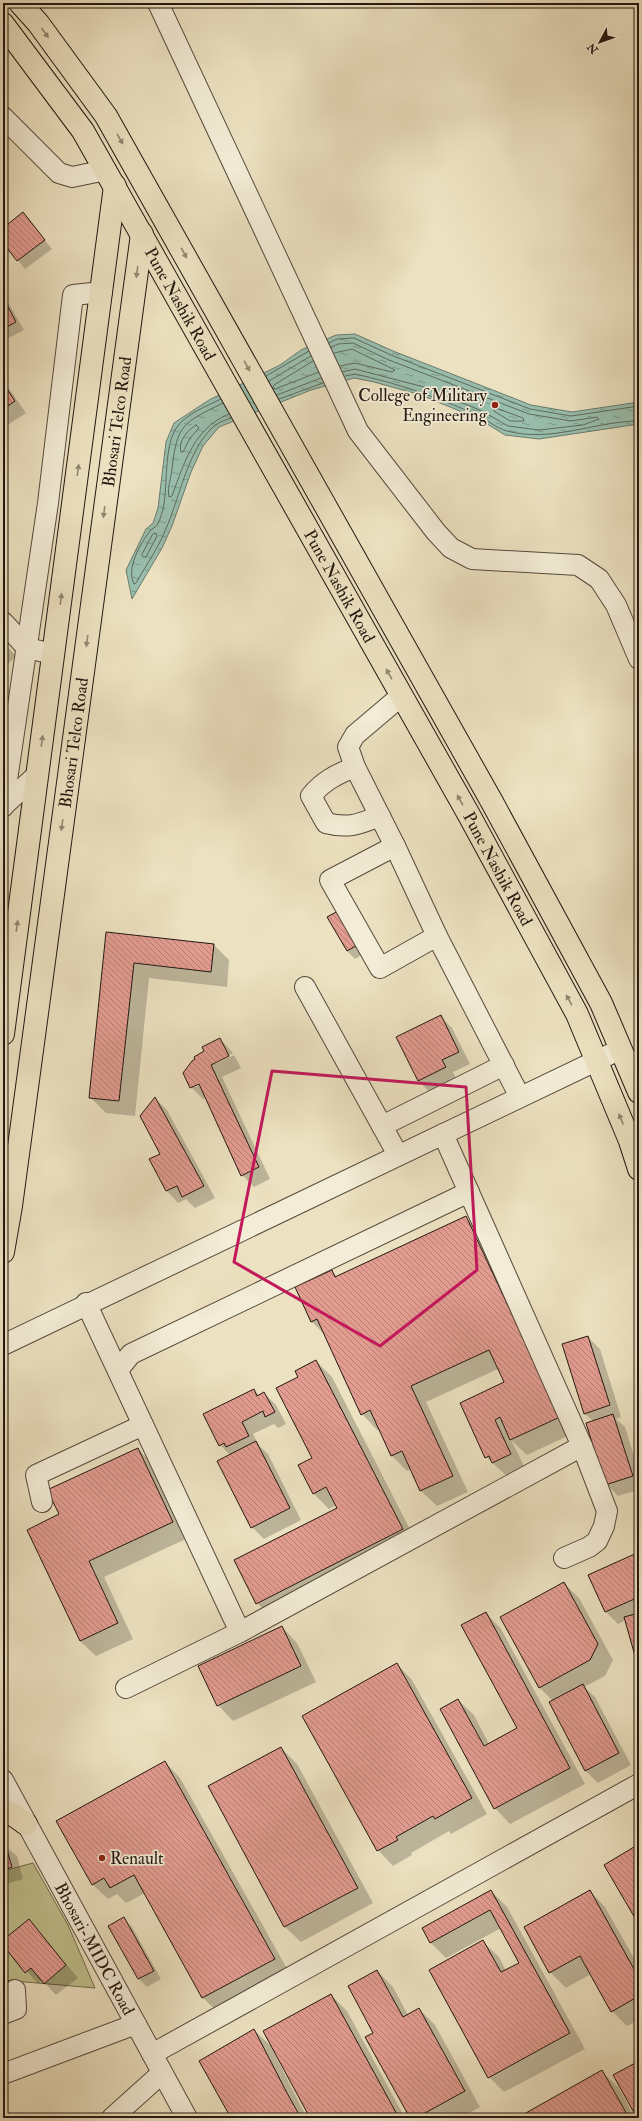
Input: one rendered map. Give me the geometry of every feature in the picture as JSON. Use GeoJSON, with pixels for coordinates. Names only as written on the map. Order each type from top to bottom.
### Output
{"type":"FeatureCollection","features":[{"type":"Feature","properties":{"kind":"main road","name":"Pune Nashik Road"},"geometry":{"type":"LineString","coordinates":[[20,3],[38,23],[106,116],[492,802],[601,1003],[639,1092]]}},
{"type":"Feature","properties":{"kind":"main road","name":"Pune Nashik Road"},"geometry":{"type":"LineString","coordinates":[[3,24],[84,131],[401,696],[577,1014],[630,1141],[639,1169]]}},
{"type":"Feature","properties":{"kind":"main road","name":"Bhosari Telco Road"},"geometry":{"type":"LineString","coordinates":[[3,1034],[102,292],[111,178]]}},
{"type":"Feature","properties":{"kind":"main road","name":"Bhosari Telco Road"},"geometry":{"type":"LineString","coordinates":[[3,1252],[11,1206],[142,234]]}},
{"type":"Feature","properties":{"kind":"main road"},"geometry":{"type":"LineString","coordinates":[[3,1810],[12,1814],[26,1824]]}},
{"type":"Feature","properties":{"kind":"street"},"geometry":{"type":"LineString","coordinates":[[158,3],[358,431],[436,532],[451,548],[472,559],[578,565],[599,579],[616,605],[639,659]]}},
{"type":"Feature","properties":{"kind":"street"},"geometry":{"type":"LineString","coordinates":[[3,117],[59,173],[72,177],[111,178]]}},
{"type":"Feature","properties":{"kind":"street"},"geometry":{"type":"LineString","coordinates":[[3,806],[48,503],[73,295],[102,292]]}},
{"type":"Feature","properties":{"kind":"street"},"geometry":{"type":"LineString","coordinates":[[3,622],[27,648],[54,654]]}},
{"type":"Feature","properties":{"kind":"street"},"geometry":{"type":"LineString","coordinates":[[401,696],[355,735],[348,747],[354,767],[396,846],[438,936],[520,1097]]}},
{"type":"Feature","properties":{"kind":"street"},"geometry":{"type":"LineString","coordinates":[[354,767],[333,776],[320,786],[311,796],[326,823],[341,827],[353,826],[380,816]]}},
{"type":"Feature","properties":{"kind":"street"},"geometry":{"type":"LineString","coordinates":[[3,806],[37,775]]}},
{"type":"Feature","properties":{"kind":"street"},"geometry":{"type":"LineString","coordinates":[[396,846],[330,880],[380,968],[438,936]]}},
{"type":"Feature","properties":{"kind":"street"},"geometry":{"type":"LineString","coordinates":[[305,987],[398,1155]]}},
{"type":"Feature","properties":{"kind":"street"},"geometry":{"type":"LineString","coordinates":[[3,1345],[621,1049]]}},
{"type":"Feature","properties":{"kind":"street"},"geometry":{"type":"LineString","coordinates":[[382,1126],[504,1065]]}},
{"type":"Feature","properties":{"kind":"street"},"geometry":{"type":"LineString","coordinates":[[443,1134],[582,1446],[606,1511],[604,1526],[597,1541],[589,1547],[564,1558]]}},
{"type":"Feature","properties":{"kind":"street"},"geometry":{"type":"LineString","coordinates":[[118,1370],[131,1354],[469,1192]]}},
{"type":"Feature","properties":{"kind":"street"},"geometry":{"type":"LineString","coordinates":[[86,1304],[240,1632]]}},
{"type":"Feature","properties":{"kind":"street"},"geometry":{"type":"LineString","coordinates":[[42,1502],[36,1475],[143,1425]]}},
{"type":"Feature","properties":{"kind":"street"},"geometry":{"type":"LineString","coordinates":[[126,1688],[240,1632],[582,1446]]}},
{"type":"Feature","properties":{"kind":"street","name":"Bhosari-MIDC Road"},"geometry":{"type":"LineString","coordinates":[[3,1780],[187,2118]]}},
{"type":"Feature","properties":{"kind":"street"},"geometry":{"type":"LineString","coordinates":[[152,2054],[639,1784]]}},
{"type":"Feature","properties":{"kind":"street"},"geometry":{"type":"LineString","coordinates":[[3,2014],[16,2009],[15,1990]]}},
{"type":"Feature","properties":{"kind":"street"},"geometry":{"type":"LineString","coordinates":[[3,2074],[136,2024]]}},
{"type":"Feature","properties":{"kind":"street"},"geometry":{"type":"LineString","coordinates":[[112,2118],[162,2073]]}},
{"type":"Feature","properties":{"kind":"highlighted area"},"geometry":{"type":"Polygon","coordinates":[[[272,1071],[466,1087],[477,1270],[380,1346],[234,1262],[272,1071]]]}},
{"type":"Feature","properties":{"kind":"shaded area"},"geometry":{"type":"Polygon","coordinates":[[[33,1863],[68,1925],[95,1988],[3,1980],[3,1871],[33,1863]]]}},
{"type":"Feature","properties":{"kind":"water"},"geometry":{"type":"Polygon","coordinates":[[[355,334],[393,351],[531,405],[572,412],[639,402],[639,424],[539,439],[505,435],[479,419],[421,395],[374,382],[354,378],[311,390],[219,427],[203,446],[191,472],[172,526],[162,548],[132,599],[126,570],[146,529],[153,523],[158,508],[166,442],[174,423],[209,400],[280,365],[301,350],[336,335],[355,334]]]}},
{"type":"Feature","properties":{"kind":"building"},"geometry":{"type":"Polygon","coordinates":[[[23,212],[45,240],[17,261],[3,243],[3,228],[23,212]]]}},
{"type":"Feature","properties":{"kind":"building"},"geometry":{"type":"Polygon","coordinates":[[[3,297],[16,322],[3,329],[3,297]]]}},
{"type":"Feature","properties":{"kind":"building"},"geometry":{"type":"Polygon","coordinates":[[[3,383],[15,401],[3,409],[3,383]]]}},
{"type":"Feature","properties":{"kind":"building"},"geometry":{"type":"Polygon","coordinates":[[[340,910],[359,944],[347,951],[327,917],[340,910]]]}},
{"type":"Feature","properties":{"kind":"building"},"geometry":{"type":"Polygon","coordinates":[[[106,932],[214,944],[211,972],[134,963],[119,1101],[89,1098],[106,932]]]}},
{"type":"Feature","properties":{"kind":"building"},"geometry":{"type":"Polygon","coordinates":[[[441,1015],[459,1052],[442,1060],[446,1067],[418,1081],[396,1037],[441,1015]]]}},
{"type":"Feature","properties":{"kind":"building"},"geometry":{"type":"Polygon","coordinates":[[[220,1038],[229,1056],[211,1065],[259,1167],[241,1176],[199,1084],[190,1088],[183,1073],[195,1059],[194,1057],[204,1051],[202,1047],[220,1038]]]}},
{"type":"Feature","properties":{"kind":"building"},"geometry":{"type":"Polygon","coordinates":[[[155,1097],[204,1186],[182,1197],[177,1186],[166,1191],[149,1159],[160,1154],[140,1116],[155,1097]]]}},
{"type":"Feature","properties":{"kind":"building"},"geometry":{"type":"Polygon","coordinates":[[[466,1216],[560,1417],[510,1440],[500,1417],[495,1420],[511,1454],[492,1463],[489,1456],[485,1458],[460,1403],[504,1382],[489,1350],[411,1386],[453,1476],[420,1491],[402,1451],[391,1456],[370,1410],[361,1415],[317,1319],[311,1322],[295,1287],[332,1270],[335,1277],[466,1216]]]}},
{"type":"Feature","properties":{"kind":"building"},"geometry":{"type":"Polygon","coordinates":[[[588,1336],[610,1405],[584,1414],[562,1344],[588,1336]]]}},
{"type":"Feature","properties":{"kind":"building"},"geometry":{"type":"Polygon","coordinates":[[[316,1360],[403,1529],[256,1604],[234,1560],[337,1508],[326,1487],[313,1494],[298,1465],[312,1458],[276,1388],[298,1377],[295,1371],[316,1360]]]}},
{"type":"Feature","properties":{"kind":"building"},"geometry":{"type":"Polygon","coordinates":[[[254,1389],[257,1396],[264,1392],[275,1412],[265,1417],[263,1411],[242,1422],[249,1436],[226,1447],[224,1443],[219,1446],[203,1414],[254,1389]]]}},
{"type":"Feature","properties":{"kind":"building"},"geometry":{"type":"Polygon","coordinates":[[[613,1414],[633,1476],[605,1485],[586,1423],[613,1414]]]}},
{"type":"Feature","properties":{"kind":"building"},"geometry":{"type":"Polygon","coordinates":[[[256,1441],[290,1508],[251,1528],[217,1461],[256,1441]]]}},
{"type":"Feature","properties":{"kind":"building"},"geometry":{"type":"Polygon","coordinates":[[[138,1448],[173,1522],[89,1561],[118,1623],[80,1641],[27,1530],[59,1514],[47,1490],[138,1448]]]}},
{"type":"Feature","properties":{"kind":"building"},"geometry":{"type":"Polygon","coordinates":[[[639,1552],[639,1597],[605,1612],[588,1575],[639,1552]]]}},
{"type":"Feature","properties":{"kind":"building"},"geometry":{"type":"Polygon","coordinates":[[[564,1582],[598,1644],[590,1660],[539,1688],[500,1617],[564,1582]]]}},
{"type":"Feature","properties":{"kind":"building"},"geometry":{"type":"Polygon","coordinates":[[[486,1612],[570,1768],[494,1809],[440,1709],[458,1699],[484,1746],[517,1728],[461,1625],[486,1612]]]}},
{"type":"Feature","properties":{"kind":"building"},"geometry":{"type":"Polygon","coordinates":[[[639,1613],[639,1670],[624,1617],[639,1613]]]}},
{"type":"Feature","properties":{"kind":"building"},"geometry":{"type":"Polygon","coordinates":[[[282,1626],[301,1666],[217,1706],[198,1666],[282,1626]]]}},
{"type":"Feature","properties":{"kind":"building"},"geometry":{"type":"Polygon","coordinates":[[[397,1663],[472,1798],[435,1819],[433,1816],[396,1837],[398,1840],[377,1851],[302,1716],[397,1663]]]}},
{"type":"Feature","properties":{"kind":"building"},"geometry":{"type":"Polygon","coordinates":[[[583,1684],[619,1753],[585,1771],[549,1702],[583,1684]]]}},
{"type":"Feature","properties":{"kind":"building"},"geometry":{"type":"Polygon","coordinates":[[[281,1747],[358,1888],[284,1927],[208,1786],[281,1747]]]}},
{"type":"Feature","properties":{"kind":"building"},"geometry":{"type":"Polygon","coordinates":[[[165,1761],[275,1959],[202,1998],[134,1875],[110,1888],[104,1878],[92,1885],[56,1821],[165,1761]]]}},
{"type":"Feature","properties":{"kind":"building"},"geometry":{"type":"Polygon","coordinates":[[[3,1843],[5,1843],[12,1867],[3,1870],[3,1843]]]}},
{"type":"Feature","properties":{"kind":"building"},"geometry":{"type":"Polygon","coordinates":[[[639,1844],[639,1925],[604,1865],[639,1844]]]}},
{"type":"Feature","properties":{"kind":"building"},"geometry":{"type":"Polygon","coordinates":[[[491,1890],[570,2033],[488,2078],[429,1970],[483,1940],[501,1972],[519,1963],[490,1910],[430,1943],[422,1928],[491,1890]]]}},
{"type":"Feature","properties":{"kind":"building"},"geometry":{"type":"Polygon","coordinates":[[[590,1890],[639,1978],[639,1996],[611,2012],[580,1956],[549,1973],[524,1927],[590,1890]]]}},
{"type":"Feature","properties":{"kind":"building"},"geometry":{"type":"Polygon","coordinates":[[[124,1917],[154,1971],[138,1979],[108,1926],[124,1917]]]}},
{"type":"Feature","properties":{"kind":"building"},"geometry":{"type":"Polygon","coordinates":[[[29,1919],[66,1965],[44,1984],[31,1968],[25,1973],[3,1945],[3,1940],[29,1919]]]}},
{"type":"Feature","properties":{"kind":"building"},"geometry":{"type":"Polygon","coordinates":[[[377,1970],[403,2017],[419,2008],[465,2091],[416,2118],[410,2118],[365,2037],[373,2033],[348,1986],[377,1970]]]}},
{"type":"Feature","properties":{"kind":"building"},"geometry":{"type":"Polygon","coordinates":[[[331,1994],[399,2118],[310,2118],[263,2031],[331,1994]]]}},
{"type":"Feature","properties":{"kind":"building"},"geometry":{"type":"Polygon","coordinates":[[[254,2029],[301,2118],[231,2118],[199,2061],[254,2029]]]}},
{"type":"Feature","properties":{"kind":"building"},"geometry":{"type":"Polygon","coordinates":[[[639,2061],[639,2118],[637,2118],[613,2075],[639,2061]]]}},
{"type":"Feature","properties":{"kind":"building"},"geometry":{"type":"Polygon","coordinates":[[[602,2070],[629,2118],[517,2118],[602,2070]]]}},
{"type":"Feature","properties":{"kind":"place","name":"College of Military Engineering"},"geometry":{"type":"Point","coordinates":[495,405]}},
{"type":"Feature","properties":{"kind":"place","name":"Renault"},"geometry":{"type":"Point","coordinates":[102,1858]}}]}
